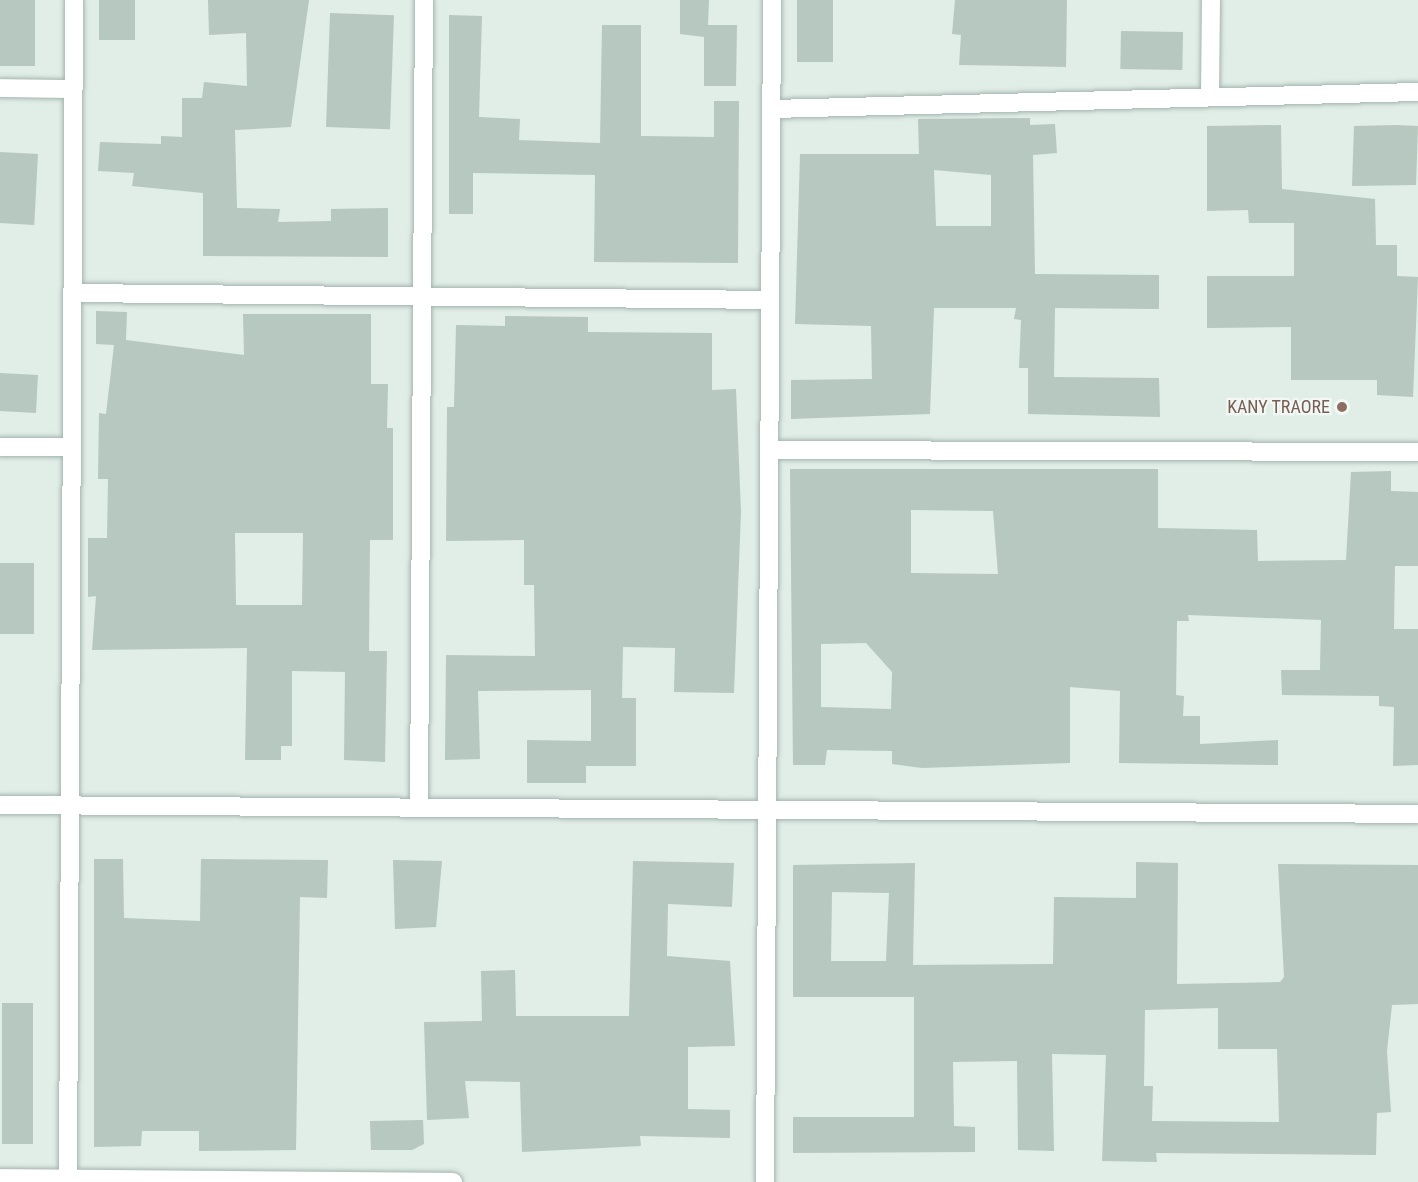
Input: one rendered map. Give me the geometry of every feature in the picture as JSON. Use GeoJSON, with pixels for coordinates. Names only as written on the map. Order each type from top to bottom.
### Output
{"type":"FeatureCollection","features":[{"type":"Feature","properties":{"kind":"street"},"geometry":{"type":"LineString","coordinates":[[68,1180],[74,0]]}},
{"type":"Feature","properties":{"kind":"street"},"geometry":{"type":"LineString","coordinates":[[419,808],[424,0]]}},
{"type":"Feature","properties":{"kind":"street"},"geometry":{"type":"LineString","coordinates":[[765,1182],[772,0]]}},
{"type":"Feature","properties":{"kind":"street"},"geometry":{"type":"LineString","coordinates":[[1210,94],[1211,0]]}},
{"type":"Feature","properties":{"kind":"street"},"geometry":{"type":"LineString","coordinates":[[0,88],[73,89]]}},
{"type":"Feature","properties":{"kind":"street"},"geometry":{"type":"LineString","coordinates":[[772,109],[1210,94],[1418,92]]}},
{"type":"Feature","properties":{"kind":"street"},"geometry":{"type":"LineString","coordinates":[[72,294],[423,295],[770,300]]}},
{"type":"Feature","properties":{"kind":"street"},"geometry":{"type":"LineString","coordinates":[[0,447],[71,447]]}},
{"type":"Feature","properties":{"kind":"street"},"geometry":{"type":"LineString","coordinates":[[770,450],[1418,452]]}},
{"type":"Feature","properties":{"kind":"street"},"geometry":{"type":"LineString","coordinates":[[0,805],[768,813],[1418,814]]}},
{"type":"Feature","properties":{"kind":"street"},"geometry":{"type":"LineString","coordinates":[[0,1178],[453,1182]]}},
{"type":"Feature","properties":{"kind":"building"},"geometry":{"type":"Polygon","coordinates":[[[0,0],[35,0],[35,66],[0,66],[0,0]]]}},
{"type":"Feature","properties":{"kind":"building"},"geometry":{"type":"Polygon","coordinates":[[[99,0],[135,0],[135,40],[99,40],[99,0]]]}},
{"type":"Feature","properties":{"kind":"building"},"geometry":{"type":"Polygon","coordinates":[[[208,0],[309,0],[291,127],[235,130],[237,208],[280,209],[278,222],[331,221],[331,209],[388,208],[388,257],[203,256],[203,193],[132,186],[134,173],[98,171],[100,142],[161,144],[161,136],[182,137],[182,98],[202,98],[204,82],[247,86],[246,33],[209,35],[208,0]]]}},
{"type":"Feature","properties":{"kind":"building"},"geometry":{"type":"Polygon","coordinates":[[[680,0],[709,0],[708,25],[737,25],[736,86],[704,86],[704,37],[680,34],[680,0]]]}},
{"type":"Feature","properties":{"kind":"building"},"geometry":{"type":"Polygon","coordinates":[[[797,0],[833,0],[833,62],[797,62],[797,0]]]}},
{"type":"Feature","properties":{"kind":"building"},"geometry":{"type":"Polygon","coordinates":[[[955,0],[1067,0],[1066,67],[959,65],[961,35],[952,34],[955,0]]]}},
{"type":"Feature","properties":{"kind":"building"},"geometry":{"type":"Polygon","coordinates":[[[330,13],[394,15],[390,129],[326,127],[330,13]]]}},
{"type":"Feature","properties":{"kind":"building"},"geometry":{"type":"Polygon","coordinates":[[[449,15],[482,16],[479,117],[520,119],[519,140],[600,143],[602,25],[641,25],[641,136],[714,137],[714,101],[739,101],[738,263],[594,262],[595,175],[473,173],[473,214],[449,214],[449,15]]]}},
{"type":"Feature","properties":{"kind":"building"},"geometry":{"type":"Polygon","coordinates":[[[1121,31],[1183,32],[1182,70],[1120,69],[1121,31]]]}},
{"type":"Feature","properties":{"kind":"building"},"geometry":{"type":"Polygon","coordinates":[[[1030,118],[1030,125],[1055,124],[1057,153],[1033,155],[1035,274],[1159,275],[1159,309],[1055,308],[1054,377],[1159,378],[1160,417],[1028,414],[1028,368],[1019,368],[1021,320],[1014,319],[1016,308],[934,308],[930,414],[791,419],[791,380],[872,379],[871,326],[795,324],[800,154],[919,154],[918,119],[1030,118]],[[934,170],[936,226],[991,226],[991,175],[934,170]]]}},
{"type":"Feature","properties":{"kind":"building"},"geometry":{"type":"Polygon","coordinates":[[[1281,125],[1282,189],[1375,199],[1376,245],[1397,245],[1397,276],[1418,277],[1413,397],[1377,395],[1377,380],[1291,380],[1291,327],[1207,328],[1207,276],[1294,276],[1294,223],[1249,223],[1248,210],[1207,211],[1207,126],[1281,125]]]}},
{"type":"Feature","properties":{"kind":"building"},"geometry":{"type":"Polygon","coordinates":[[[1354,126],[1418,126],[1416,185],[1352,186],[1354,126]]]}},
{"type":"Feature","properties":{"kind":"building"},"geometry":{"type":"Polygon","coordinates":[[[0,152],[38,154],[34,225],[0,223],[0,152]]]}},
{"type":"Feature","properties":{"kind":"building"},"geometry":{"type":"Polygon","coordinates":[[[96,311],[127,312],[126,340],[244,355],[243,314],[371,314],[371,384],[388,384],[387,428],[393,428],[393,540],[370,540],[369,651],[387,651],[385,762],[344,760],[345,672],[292,671],[292,746],[281,746],[281,760],[245,760],[247,648],[92,650],[96,596],[88,597],[88,538],[107,538],[108,479],[98,479],[99,413],[106,414],[114,345],[96,344],[96,311]],[[235,533],[236,605],[302,605],[303,533],[235,533]]]}},
{"type":"Feature","properties":{"kind":"building"},"geometry":{"type":"Polygon","coordinates":[[[505,316],[588,317],[588,332],[712,333],[712,390],[736,389],[741,512],[734,693],[674,692],[675,648],[623,647],[622,698],[636,698],[636,766],[586,766],[586,783],[527,783],[527,740],[591,741],[591,690],[478,691],[480,759],[445,760],[446,655],[535,656],[534,585],[524,585],[524,540],[446,541],[447,407],[454,407],[456,325],[505,326],[505,316]]]}},
{"type":"Feature","properties":{"kind":"building"},"geometry":{"type":"Polygon","coordinates":[[[0,373],[38,375],[36,413],[0,411],[0,373]]]}},
{"type":"Feature","properties":{"kind":"building"},"geometry":{"type":"Polygon","coordinates":[[[790,469],[1158,469],[1158,528],[1257,530],[1258,561],[1346,560],[1351,472],[1391,471],[1391,491],[1418,492],[1418,566],[1395,566],[1394,629],[1418,629],[1418,765],[1393,766],[1394,707],[1379,706],[1379,696],[1282,695],[1281,670],[1320,670],[1321,620],[1188,615],[1189,621],[1177,621],[1176,695],[1184,696],[1183,716],[1200,716],[1200,744],[1278,740],[1278,765],[1119,763],[1120,691],[1070,687],[1070,763],[922,768],[892,764],[892,751],[827,750],[825,765],[793,765],[790,469]],[[911,510],[911,573],[998,574],[993,511],[911,510]],[[866,643],[821,644],[821,707],[891,709],[892,672],[866,643]]]}},
{"type":"Feature","properties":{"kind":"building"},"geometry":{"type":"Polygon","coordinates":[[[0,563],[34,563],[34,634],[0,634],[0,563]]]}},
{"type":"Feature","properties":{"kind":"building"},"geometry":{"type":"Polygon","coordinates":[[[94,859],[123,859],[124,918],[200,921],[201,859],[328,860],[327,898],[300,897],[296,1150],[199,1151],[199,1131],[142,1131],[141,1146],[94,1147],[94,859]]]}},
{"type":"Feature","properties":{"kind":"building"},"geometry":{"type":"Polygon","coordinates":[[[393,860],[442,861],[436,927],[395,929],[393,860]]]}},
{"type":"Feature","properties":{"kind":"building"},"geometry":{"type":"Polygon","coordinates":[[[633,861],[734,863],[732,907],[668,904],[667,956],[730,961],[735,1046],[688,1047],[688,1109],[730,1110],[730,1138],[640,1136],[641,1146],[522,1152],[520,1082],[465,1081],[469,1118],[427,1120],[424,1022],[482,1021],[481,971],[515,970],[516,1016],[629,1016],[633,861]]]}},
{"type":"Feature","properties":{"kind":"building"},"geometry":{"type":"Polygon","coordinates":[[[1136,862],[1178,863],[1177,984],[1280,982],[1284,977],[1278,864],[1418,865],[1418,1004],[1392,1005],[1387,1051],[1391,1112],[1377,1113],[1376,1155],[1156,1153],[1157,1162],[1102,1161],[1106,1055],[1052,1054],[1054,1151],[1018,1150],[1017,1061],[953,1062],[954,1126],[975,1127],[975,1152],[793,1153],[793,1117],[914,1117],[914,997],[793,997],[793,865],[915,863],[913,965],[1053,964],[1054,897],[1136,898],[1136,862]],[[832,892],[831,961],[886,961],[889,893],[832,892]],[[1218,1008],[1145,1010],[1144,1086],[1153,1086],[1152,1121],[1279,1122],[1277,1049],[1218,1049],[1218,1008]]]}},
{"type":"Feature","properties":{"kind":"building"},"geometry":{"type":"Polygon","coordinates":[[[2,1003],[33,1003],[33,1144],[2,1144],[2,1003]]]}},
{"type":"Feature","properties":{"kind":"building"},"geometry":{"type":"Polygon","coordinates":[[[423,1120],[424,1144],[412,1150],[371,1150],[370,1121],[423,1120]]]}},
{"type":"Feature","properties":{"kind":"place","name":"KANY TRAORE"},"geometry":{"type":"Point","coordinates":[1342,407]}}]}
